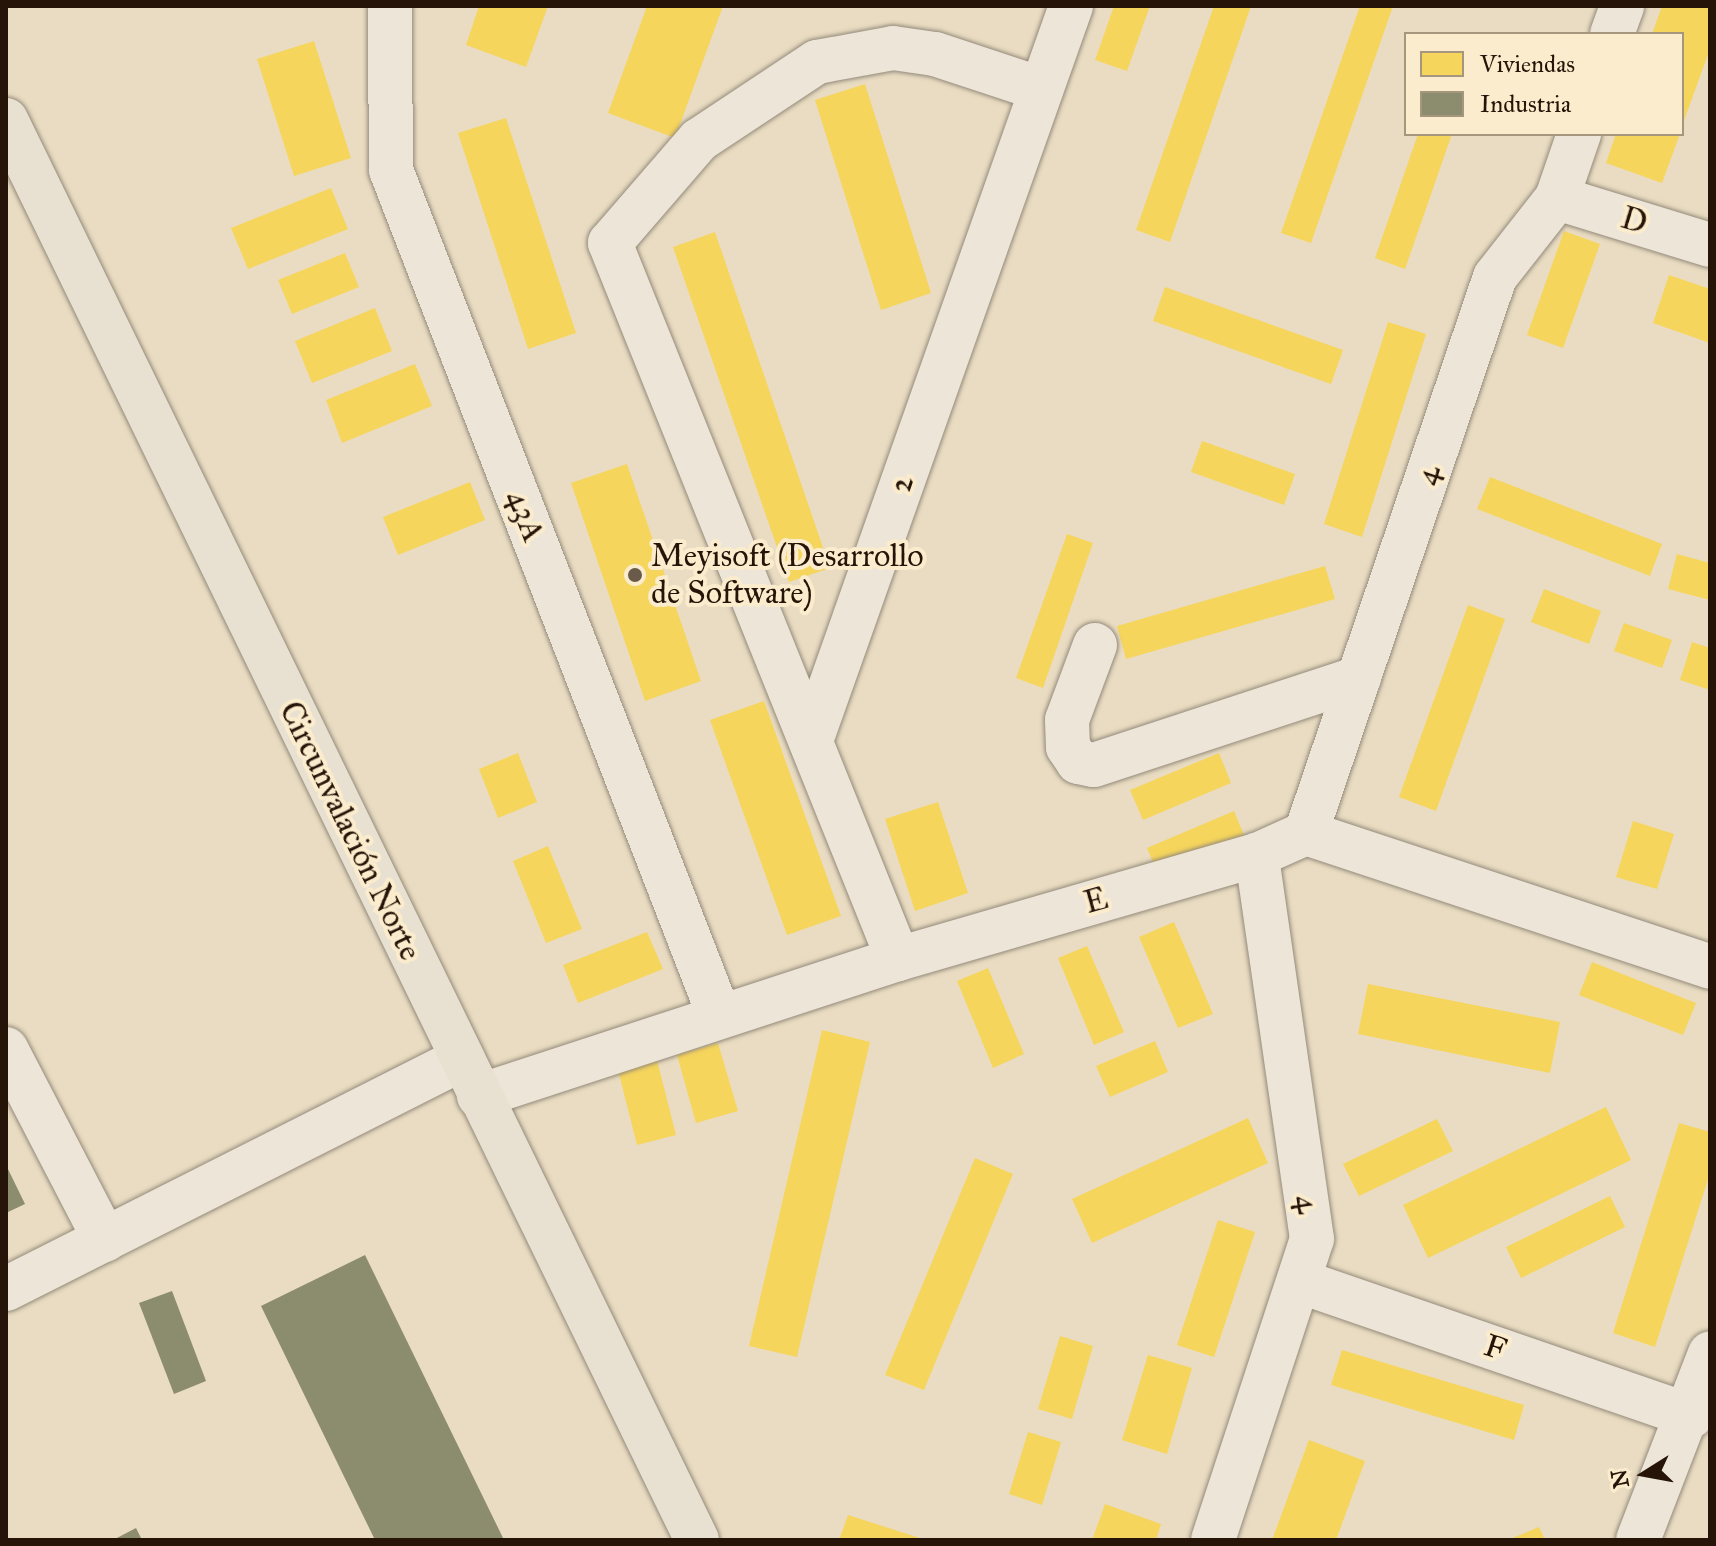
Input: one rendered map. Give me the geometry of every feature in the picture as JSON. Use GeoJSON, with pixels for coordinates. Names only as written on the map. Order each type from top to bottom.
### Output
{"type":"FeatureCollection","features":[{"type":"Feature","properties":{"kind":"main road","name":"Circunvalación Norte"},"geometry":{"type":"LineString","coordinates":[[6,120],[697,1540]]}},
{"type":"Feature","properties":{"kind":"street","name":"43A"},"geometry":{"type":"LineString","coordinates":[[390,6],[391,170],[719,1015]]}},
{"type":"Feature","properties":{"kind":"street","name":"2"},"geometry":{"type":"LineString","coordinates":[[812,738],[1071,6]]}},
{"type":"Feature","properties":{"kind":"street"},"geometry":{"type":"LineString","coordinates":[[1613,32],[1622,6]]}},
{"type":"Feature","properties":{"kind":"street"},"geometry":{"type":"LineString","coordinates":[[898,959],[812,738],[610,243],[699,140],[817,62],[893,48],[935,54],[1041,89]]}},
{"type":"Feature","properties":{"kind":"street","name":"4"},"geometry":{"type":"LineString","coordinates":[[1306,833],[1495,277],[1557,198],[1578,136]]}},
{"type":"Feature","properties":{"kind":"street","name":"D"},"geometry":{"type":"LineString","coordinates":[[1557,198],[1710,245]]}},
{"type":"Feature","properties":{"kind":"street"},"geometry":{"type":"LineString","coordinates":[[1095,645],[1067,720],[1068,747],[1078,762],[1094,765],[1359,678]]}},
{"type":"Feature","properties":{"kind":"street","name":"E"},"geometry":{"type":"LineString","coordinates":[[6,1289],[105,1240],[470,1078],[719,1015],[898,959],[1257,855],[1306,833]]}},
{"type":"Feature","properties":{"kind":"street"},"geometry":{"type":"LineString","coordinates":[[1306,833],[1710,967]]}},
{"type":"Feature","properties":{"kind":"street","name":"4"},"geometry":{"type":"LineString","coordinates":[[1213,1540],[1312,1239],[1257,855]]}},
{"type":"Feature","properties":{"kind":"street"},"geometry":{"type":"LineString","coordinates":[[6,1049],[105,1240]]}},
{"type":"Feature","properties":{"kind":"street","name":"F"},"geometry":{"type":"LineString","coordinates":[[1299,1281],[1691,1416]]}},
{"type":"Feature","properties":{"kind":"street"},"geometry":{"type":"LineString","coordinates":[[1638,1540],[1691,1416],[1710,1353]]}},
{"type":"Feature","properties":{"kind":"building: Viviendas"},"geometry":{"type":"Polygon","coordinates":[[[479,6],[548,6],[526,67],[466,45],[479,6]]]}},
{"type":"Feature","properties":{"kind":"building: Viviendas"},"geometry":{"type":"Polygon","coordinates":[[[647,6],[723,6],[675,138],[608,113],[647,6]]]}},
{"type":"Feature","properties":{"kind":"building: Viviendas"},"geometry":{"type":"Polygon","coordinates":[[[1114,6],[1150,6],[1127,71],[1095,60],[1114,6]]]}},
{"type":"Feature","properties":{"kind":"building: Viviendas"},"geometry":{"type":"Polygon","coordinates":[[[1214,6],[1251,6],[1170,242],[1136,230],[1214,6]]]}},
{"type":"Feature","properties":{"kind":"building: Viviendas"},"geometry":{"type":"Polygon","coordinates":[[[1360,6],[1393,6],[1311,243],[1281,233],[1360,6]]]}},
{"type":"Feature","properties":{"kind":"building: Viviendas"},"geometry":{"type":"Polygon","coordinates":[[[1662,6],[1710,6],[1710,49],[1684,120],[1684,32],[1653,32],[1662,6]]]}},
{"type":"Feature","properties":{"kind":"building: Viviendas"},"geometry":{"type":"Polygon","coordinates":[[[314,41],[351,158],[294,176],[257,59],[314,41]]]}},
{"type":"Feature","properties":{"kind":"building: Viviendas"},"geometry":{"type":"Polygon","coordinates":[[[865,84],[931,293],[881,310],[815,100],[865,84]]]}},
{"type":"Feature","properties":{"kind":"building: Viviendas"},"geometry":{"type":"Polygon","coordinates":[[[506,118],[576,333],[528,349],[458,133],[506,118]]]}},
{"type":"Feature","properties":{"kind":"building: Viviendas"},"geometry":{"type":"Polygon","coordinates":[[[1417,136],[1451,136],[1405,269],[1375,258],[1417,136]]]}},
{"type":"Feature","properties":{"kind":"building: Viviendas"},"geometry":{"type":"Polygon","coordinates":[[[1615,136],[1679,136],[1662,183],[1606,163],[1615,136]]]}},
{"type":"Feature","properties":{"kind":"building: Viviendas"},"geometry":{"type":"Polygon","coordinates":[[[331,188],[348,229],[248,269],[231,228],[331,188]]]}},
{"type":"Feature","properties":{"kind":"building: Viviendas"},"geometry":{"type":"Polygon","coordinates":[[[1564,231],[1600,244],[1563,348],[1527,335],[1564,231]]]}},
{"type":"Feature","properties":{"kind":"building: Viviendas"},"geometry":{"type":"Polygon","coordinates":[[[715,232],[830,568],[789,582],[673,247],[715,232]]]}},
{"type":"Feature","properties":{"kind":"building: Viviendas"},"geometry":{"type":"Polygon","coordinates":[[[345,253],[359,287],[292,314],[278,280],[345,253]]]}},
{"type":"Feature","properties":{"kind":"building: Viviendas"},"geometry":{"type":"Polygon","coordinates":[[[1669,275],[1710,289],[1710,343],[1653,323],[1669,275]]]}},
{"type":"Feature","properties":{"kind":"building: Viviendas"},"geometry":{"type":"Polygon","coordinates":[[[1165,287],[1343,350],[1331,384],[1153,321],[1165,287]]]}},
{"type":"Feature","properties":{"kind":"building: Viviendas"},"geometry":{"type":"Polygon","coordinates":[[[375,308],[392,351],[312,383],[295,341],[375,308]]]}},
{"type":"Feature","properties":{"kind":"building: Viviendas"},"geometry":{"type":"Polygon","coordinates":[[[1388,322],[1426,334],[1362,537],[1324,524],[1388,322]]]}},
{"type":"Feature","properties":{"kind":"building: Viviendas"},"geometry":{"type":"Polygon","coordinates":[[[415,364],[432,406],[342,443],[326,400],[415,364]]]}},
{"type":"Feature","properties":{"kind":"building: Viviendas"},"geometry":{"type":"Polygon","coordinates":[[[1202,441],[1295,474],[1284,505],[1191,472],[1202,441]]]}},
{"type":"Feature","properties":{"kind":"building: Viviendas"},"geometry":{"type":"Polygon","coordinates":[[[627,464],[701,681],[645,701],[571,483],[627,464]]]}},
{"type":"Feature","properties":{"kind":"building: Viviendas"},"geometry":{"type":"Polygon","coordinates":[[[1490,477],[1662,544],[1650,576],[1477,509],[1490,477]]]}},
{"type":"Feature","properties":{"kind":"building: Viviendas"},"geometry":{"type":"Polygon","coordinates":[[[470,482],[485,520],[398,555],[383,517],[470,482]]]}},
{"type":"Feature","properties":{"kind":"building: Viviendas"},"geometry":{"type":"Polygon","coordinates":[[[1067,534],[1093,543],[1043,688],[1016,678],[1067,534]]]}},
{"type":"Feature","properties":{"kind":"building: Viviendas"},"geometry":{"type":"Polygon","coordinates":[[[1677,554],[1710,563],[1710,600],[1668,589],[1677,554]]]}},
{"type":"Feature","properties":{"kind":"building: Viviendas"},"geometry":{"type":"Polygon","coordinates":[[[1325,566],[1335,599],[1126,659],[1117,626],[1325,566]]]}},
{"type":"Feature","properties":{"kind":"building: Viviendas"},"geometry":{"type":"Polygon","coordinates":[[[1544,589],[1601,611],[1589,644],[1531,622],[1544,589]]]}},
{"type":"Feature","properties":{"kind":"building: Viviendas"},"geometry":{"type":"Polygon","coordinates":[[[1468,605],[1505,619],[1436,811],[1399,797],[1468,605]]]}},
{"type":"Feature","properties":{"kind":"building: Viviendas"},"geometry":{"type":"Polygon","coordinates":[[[1624,623],[1672,640],[1662,668],[1614,651],[1624,623]]]}},
{"type":"Feature","properties":{"kind":"building: Viviendas"},"geometry":{"type":"Polygon","coordinates":[[[1692,642],[1710,648],[1710,690],[1680,680],[1692,642]]]}},
{"type":"Feature","properties":{"kind":"building: Viviendas"},"geometry":{"type":"Polygon","coordinates":[[[764,701],[841,916],[787,935],[710,720],[764,701]]]}},
{"type":"Feature","properties":{"kind":"building: Viviendas"},"geometry":{"type":"Polygon","coordinates":[[[518,753],[537,802],[498,818],[479,769],[518,753]]]}},
{"type":"Feature","properties":{"kind":"building: Viviendas"},"geometry":{"type":"Polygon","coordinates":[[[1219,753],[1231,783],[1143,820],[1130,790],[1219,753]]]}},
{"type":"Feature","properties":{"kind":"building: Viviendas"},"geometry":{"type":"Polygon","coordinates":[[[938,802],[968,893],[915,911],[885,819],[938,802]]]}},
{"type":"Feature","properties":{"kind":"building: Viviendas"},"geometry":{"type":"Polygon","coordinates":[[[1234,811],[1246,840],[1159,877],[1147,848],[1234,811]]]}},
{"type":"Feature","properties":{"kind":"building: Viviendas"},"geometry":{"type":"Polygon","coordinates":[[[1633,821],[1674,834],[1657,889],[1616,877],[1633,821]]]}},
{"type":"Feature","properties":{"kind":"building: Viviendas"},"geometry":{"type":"Polygon","coordinates":[[[548,846],[582,929],[546,943],[513,861],[548,846]]]}},
{"type":"Feature","properties":{"kind":"building: Viviendas"},"geometry":{"type":"Polygon","coordinates":[[[1174,922],[1213,1014],[1178,1028],[1139,937],[1174,922]]]}},
{"type":"Feature","properties":{"kind":"building: Viviendas"},"geometry":{"type":"Polygon","coordinates":[[[647,932],[663,969],[578,1003],[563,965],[647,932]]]}},
{"type":"Feature","properties":{"kind":"building: Viviendas"},"geometry":{"type":"Polygon","coordinates":[[[1087,946],[1124,1032],[1094,1045],[1058,958],[1087,946]]]}},
{"type":"Feature","properties":{"kind":"building: Viviendas"},"geometry":{"type":"Polygon","coordinates":[[[1592,962],[1696,1003],[1683,1035],[1579,995],[1592,962]]]}},
{"type":"Feature","properties":{"kind":"building: Viviendas"},"geometry":{"type":"Polygon","coordinates":[[[988,968],[1024,1054],[993,1068],[957,981],[988,968]]]}},
{"type":"Feature","properties":{"kind":"building: Viviendas"},"geometry":{"type":"Polygon","coordinates":[[[1368,984],[1560,1022],[1550,1073],[1358,1034],[1368,984]]]}},
{"type":"Feature","properties":{"kind":"building: Viviendas"},"geometry":{"type":"Polygon","coordinates":[[[822,1030],[870,1042],[797,1357],[749,1346],[822,1030]]]}},
{"type":"Feature","properties":{"kind":"building: Viviendas"},"geometry":{"type":"Polygon","coordinates":[[[1155,1041],[1168,1072],[1110,1097],[1096,1066],[1155,1041]]]}},
{"type":"Feature","properties":{"kind":"building: Viviendas"},"geometry":{"type":"Polygon","coordinates":[[[718,1043],[738,1111],[696,1123],[677,1055],[718,1043]]]}},
{"type":"Feature","properties":{"kind":"building: Viviendas"},"geometry":{"type":"Polygon","coordinates":[[[657,1060],[676,1135],[637,1145],[618,1070],[657,1060]]]}},
{"type":"Feature","properties":{"kind":"building: Viviendas"},"geometry":{"type":"Polygon","coordinates":[[[1606,1107],[1631,1160],[1428,1258],[1403,1205],[1606,1107]]]}},
{"type":"Feature","properties":{"kind":"building: Viviendas"},"geometry":{"type":"Polygon","coordinates":[[[1248,1118],[1268,1163],[1092,1243],[1072,1199],[1248,1118]]]}},
{"type":"Feature","properties":{"kind":"building: Viviendas"},"geometry":{"type":"Polygon","coordinates":[[[1437,1119],[1453,1151],[1359,1196],[1343,1164],[1437,1119]]]}},
{"type":"Feature","properties":{"kind":"building: Viviendas"},"geometry":{"type":"Polygon","coordinates":[[[1679,1123],[1710,1132],[1710,1173],[1655,1347],[1613,1333],[1679,1123]]]}},
{"type":"Feature","properties":{"kind":"building: Viviendas"},"geometry":{"type":"Polygon","coordinates":[[[975,1158],[1013,1174],[924,1390],[885,1375],[975,1158]]]}},
{"type":"Feature","properties":{"kind":"building: Viviendas"},"geometry":{"type":"Polygon","coordinates":[[[1610,1196],[1625,1227],[1521,1278],[1506,1247],[1610,1196]]]}},
{"type":"Feature","properties":{"kind":"building: Viviendas"},"geometry":{"type":"Polygon","coordinates":[[[1218,1220],[1255,1232],[1214,1357],[1177,1345],[1218,1220]]]}},
{"type":"Feature","properties":{"kind":"building: Viviendas"},"geometry":{"type":"Polygon","coordinates":[[[1060,1336],[1093,1346],[1072,1419],[1038,1409],[1060,1336]]]}},
{"type":"Feature","properties":{"kind":"building: Viviendas"},"geometry":{"type":"Polygon","coordinates":[[[1342,1350],[1524,1405],[1514,1440],[1331,1385],[1342,1350]]]}},
{"type":"Feature","properties":{"kind":"building: Viviendas"},"geometry":{"type":"Polygon","coordinates":[[[1148,1355],[1192,1368],[1167,1454],[1122,1440],[1148,1355]]]}},
{"type":"Feature","properties":{"kind":"building: Viviendas"},"geometry":{"type":"Polygon","coordinates":[[[1028,1432],[1061,1442],[1042,1505],[1009,1494],[1028,1432]]]}},
{"type":"Feature","properties":{"kind":"building: Viviendas"},"geometry":{"type":"Polygon","coordinates":[[[1309,1440],[1365,1461],[1336,1540],[1272,1540],[1309,1440]]]}},
{"type":"Feature","properties":{"kind":"building: Viviendas"},"geometry":{"type":"Polygon","coordinates":[[[1105,1504],[1161,1524],[1156,1540],[1092,1540],[1105,1504]]]}},
{"type":"Feature","properties":{"kind":"building: Viviendas"},"geometry":{"type":"Polygon","coordinates":[[[848,1515],[923,1539],[923,1540],[839,1540],[848,1515]]]}},
{"type":"Feature","properties":{"kind":"building: Viviendas"},"geometry":{"type":"Polygon","coordinates":[[[1539,1527],[1545,1540],[1508,1540],[1539,1527]]]}},
{"type":"Feature","properties":{"kind":"building: Industria"},"geometry":{"type":"Polygon","coordinates":[[[6,1165],[25,1204],[6,1213],[6,1165]]]}},
{"type":"Feature","properties":{"kind":"building: Industria"},"geometry":{"type":"Polygon","coordinates":[[[365,1255],[504,1540],[375,1540],[261,1306],[365,1255]]]}},
{"type":"Feature","properties":{"kind":"building: Industria"},"geometry":{"type":"Polygon","coordinates":[[[172,1291],[206,1381],[174,1394],[139,1303],[172,1291]]]}},
{"type":"Feature","properties":{"kind":"building: Industria"},"geometry":{"type":"Polygon","coordinates":[[[136,1528],[142,1540],[113,1540],[136,1528]]]}},
{"type":"Feature","properties":{"kind":"place","name":"Meyisoft (Desarrollo de Software)"},"geometry":{"type":"Point","coordinates":[635,575]}}]}
